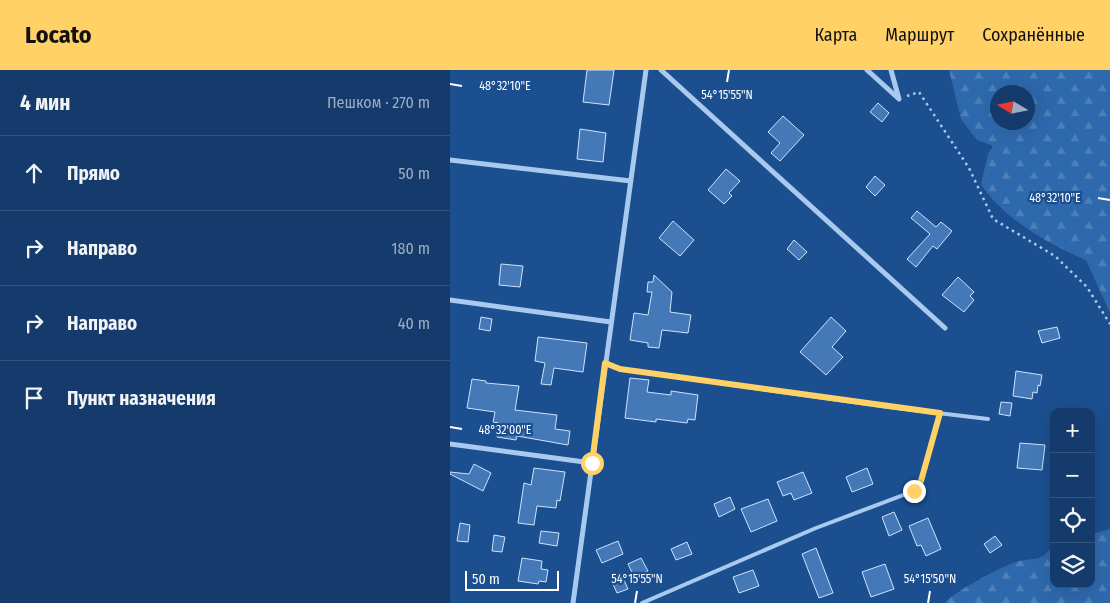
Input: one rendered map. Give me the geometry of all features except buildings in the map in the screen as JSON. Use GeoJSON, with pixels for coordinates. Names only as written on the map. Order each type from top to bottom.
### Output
{"type":"FeatureCollection","features":[{"type":"Feature","properties":{"kind":"street"},"geometry":{"type":"LineString","coordinates":[[573,603],[646,70]]}},
{"type":"Feature","properties":{"kind":"street"},"geometry":{"type":"LineString","coordinates":[[661,70],[945,328]]}},
{"type":"Feature","properties":{"kind":"street"},"geometry":{"type":"LineString","coordinates":[[866,70],[899,99]]}},
{"type":"Feature","properties":{"kind":"street"},"geometry":{"type":"LineString","coordinates":[[891,70],[899,99]]}},
{"type":"Feature","properties":{"kind":"street"},"geometry":{"type":"LineString","coordinates":[[450,160],[630,181]]}},
{"type":"Feature","properties":{"kind":"street"},"geometry":{"type":"LineString","coordinates":[[450,300],[611,322]]}},
{"type":"Feature","properties":{"kind":"street"},"geometry":{"type":"LineString","coordinates":[[450,444],[592,463]]}},
{"type":"Feature","properties":{"kind":"lane"},"geometry":{"type":"LineString","coordinates":[[605,363],[620,369],[988,419]]}},
{"type":"Feature","properties":{"kind":"lane"},"geometry":{"type":"LineString","coordinates":[[642,603],[816,528],[914,491],[921,481],[940,413]]}},
{"type":"Feature","properties":{"kind":"path"},"geometry":{"type":"LineString","coordinates":[[899,99],[919,92],[969,168],[993,219],[1055,256],[1087,287],[1110,324]]}},
{"type":"Feature","properties":{"kind":"green space"},"geometry":{"type":"Polygon","coordinates":[[[949,70],[1110,70],[1110,313],[1086,260],[1043,239],[1028,229],[1001,208],[990,196],[981,184],[988,154],[993,146],[977,140],[961,119],[949,70]]]}},
{"type":"Feature","properties":{"kind":"green space"},"geometry":{"type":"Polygon","coordinates":[[[1110,529],[1110,603],[945,603],[966,587],[997,570],[1013,563],[1035,559],[1050,550],[1050,588],[1095,588],[1096,533],[1110,529]]]}},
{"type":"Feature","properties":{"kind":"route"},"geometry":{"type":"LineString","coordinates":[[592,463],[605,363],[620,369],[940,413],[937,431],[921,481],[914,491]]}}]}
